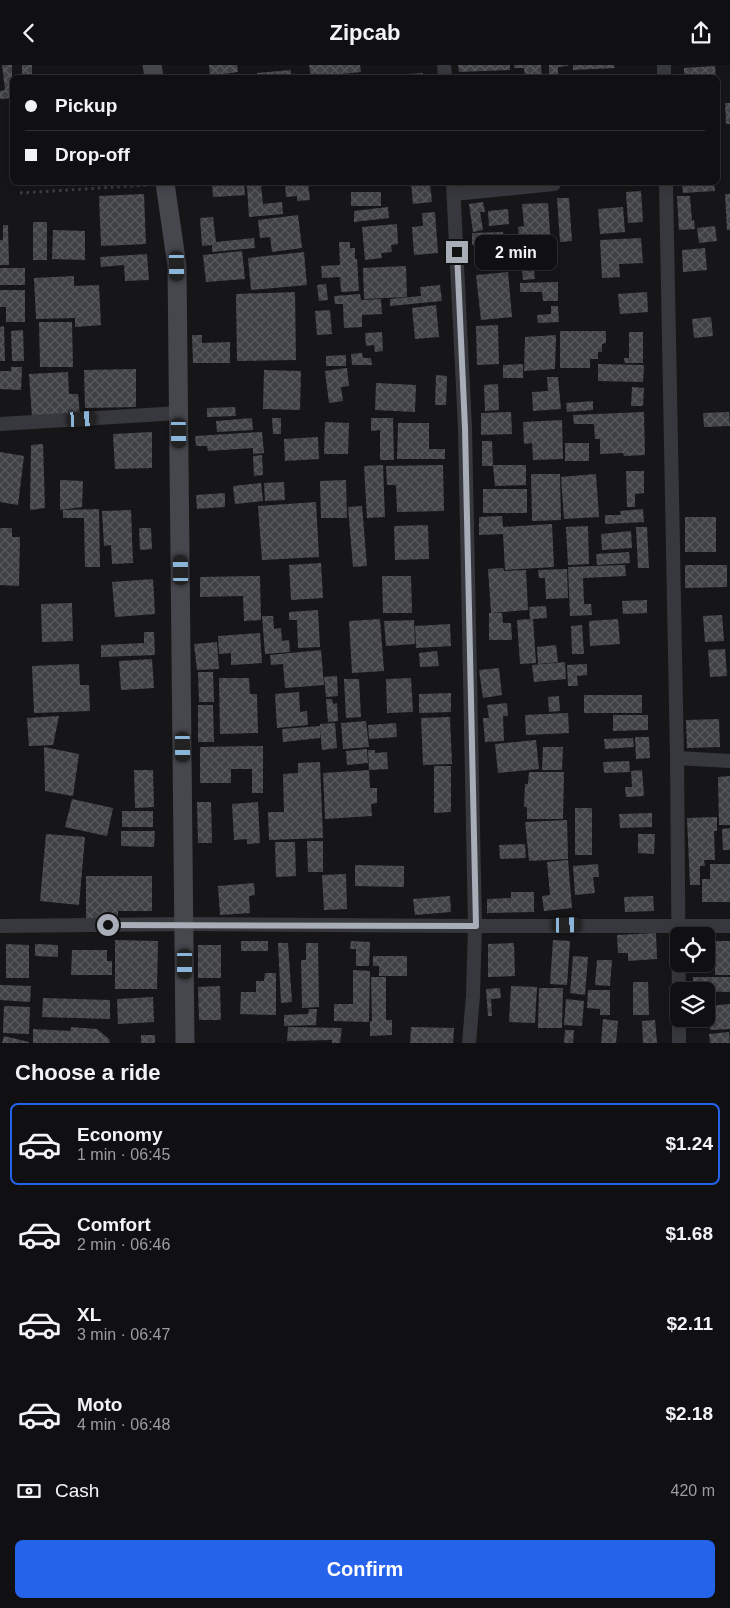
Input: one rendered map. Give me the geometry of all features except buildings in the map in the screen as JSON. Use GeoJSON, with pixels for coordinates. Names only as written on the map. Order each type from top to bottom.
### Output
{"type":"FeatureCollection","features":[{"type":"Feature","properties":{"kind":"main road"},"geometry":{"type":"LineString","coordinates":[[166,185],[177,266],[185,1043]]}},
{"type":"Feature","properties":{"kind":"street"},"geometry":{"type":"LineString","coordinates":[[469,1043],[476,926],[465,428],[453,188],[529,185]]}},
{"type":"Feature","properties":{"kind":"street"},"geometry":{"type":"LineString","coordinates":[[666,185],[677,759],[679,982]]}},
{"type":"Feature","properties":{"kind":"street"},"geometry":{"type":"LineString","coordinates":[[0,424],[179,413]]}},
{"type":"Feature","properties":{"kind":"street"},"geometry":{"type":"LineString","coordinates":[[677,759],[730,761]]}},
{"type":"Feature","properties":{"kind":"street"},"geometry":{"type":"LineString","coordinates":[[0,926],[185,924],[730,926]]}},
{"type":"Feature","properties":{"kind":"street"},"geometry":{"type":"LineString","coordinates":[[679,1027],[679,1043]]}},
{"type":"Feature","properties":{"kind":"path"},"geometry":{"type":"LineString","coordinates":[[20,193],[137,185]]}},
{"type":"Feature","properties":{"kind":"route"},"geometry":{"type":"LineString","coordinates":[[108,925],[476,926],[465,428],[457,252]]}}]}
